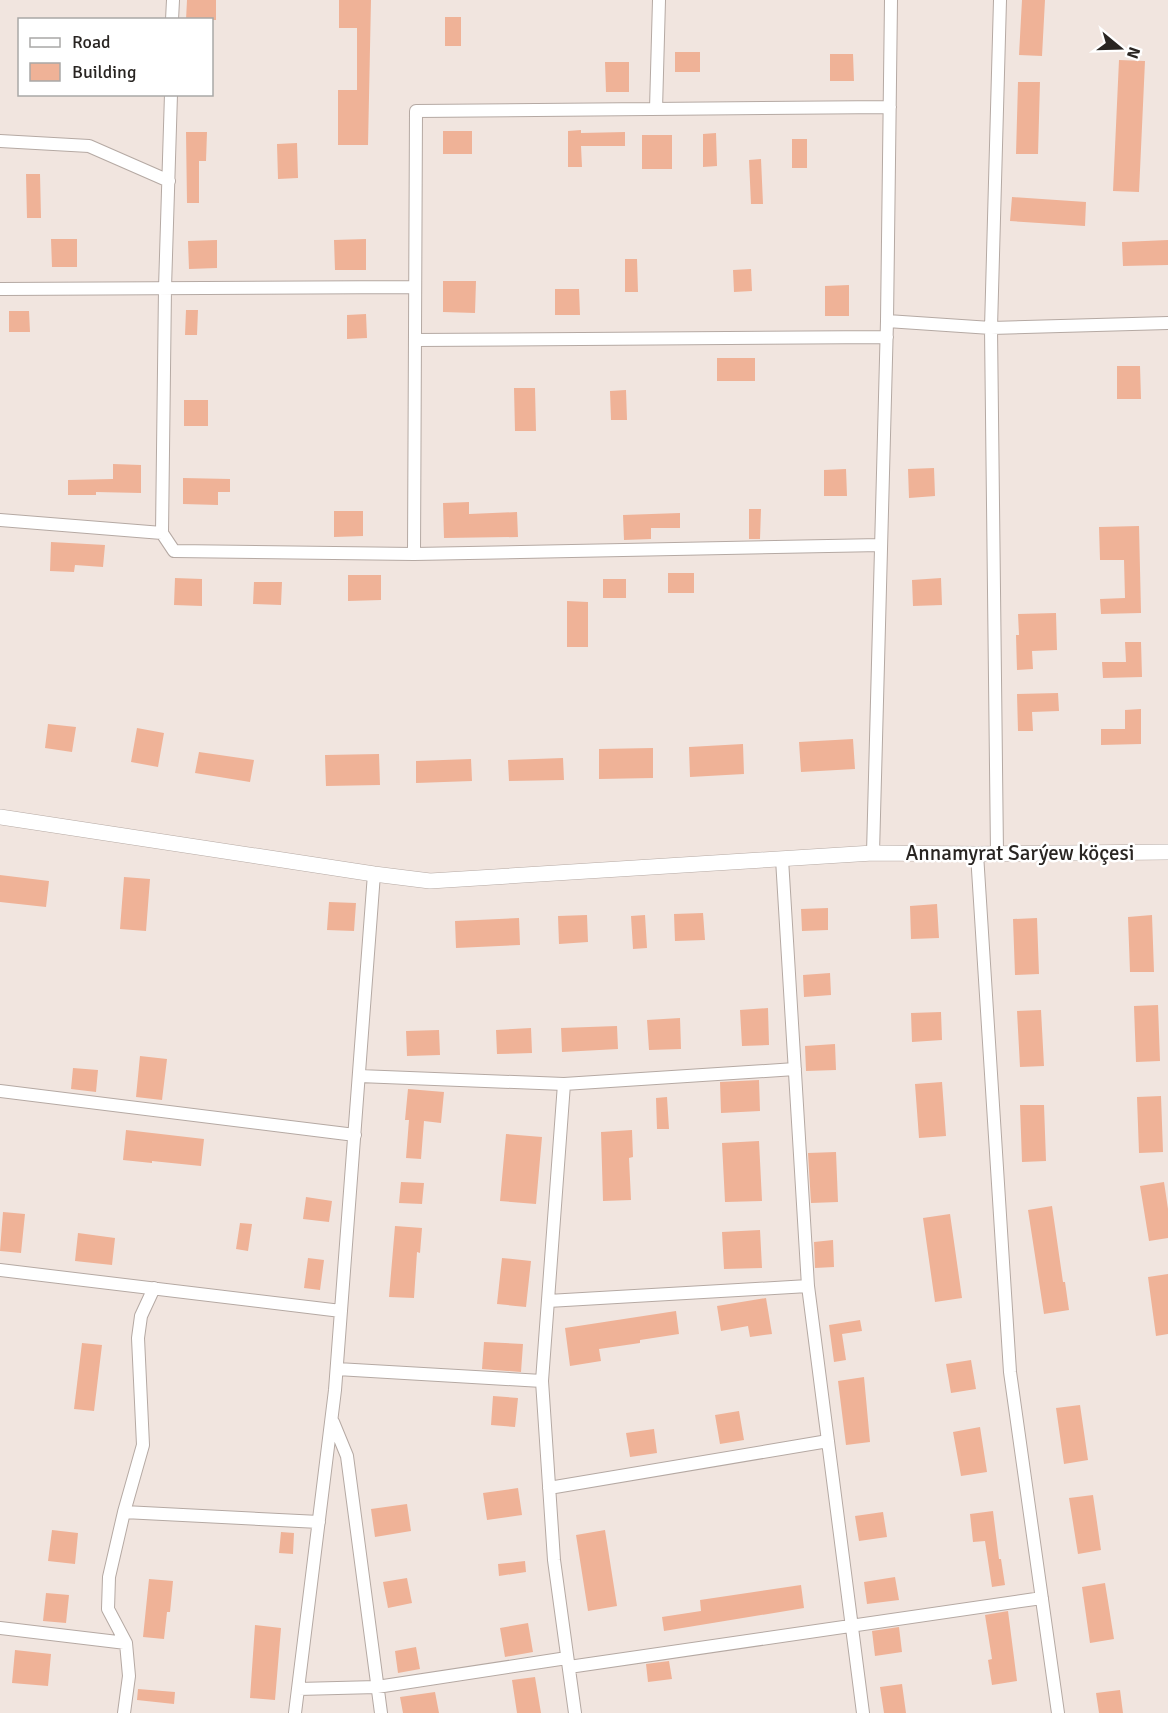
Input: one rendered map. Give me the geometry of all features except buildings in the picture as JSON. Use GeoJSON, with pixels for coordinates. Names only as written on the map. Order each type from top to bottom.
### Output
{"type":"FeatureCollection","features":[{"type":"Feature","properties":{"kind":"street"},"geometry":{"type":"LineString","coordinates":[[172,18],[173,0]]}},
{"type":"Feature","properties":{"kind":"street"},"geometry":{"type":"LineString","coordinates":[[656,109],[659,0]]}},
{"type":"Feature","properties":{"kind":"street"},"geometry":{"type":"LineString","coordinates":[[873,853],[887,337],[891,0]]}},
{"type":"Feature","properties":{"kind":"street"},"geometry":{"type":"LineString","coordinates":[[997,854],[991,328],[1000,0]]}},
{"type":"Feature","properties":{"kind":"street"},"geometry":{"type":"LineString","coordinates":[[171,96],[165,288],[162,533],[174,551],[414,554],[881,545]]}},
{"type":"Feature","properties":{"kind":"street"},"geometry":{"type":"LineString","coordinates":[[414,554],[416,111],[890,106]]}},
{"type":"Feature","properties":{"kind":"street"},"geometry":{"type":"LineString","coordinates":[[0,141],[89,146],[169,181]]}},
{"type":"Feature","properties":{"kind":"street"},"geometry":{"type":"LineString","coordinates":[[0,289],[415,286]]}},
{"type":"Feature","properties":{"kind":"street"},"geometry":{"type":"LineString","coordinates":[[887,321],[991,328],[1168,323]]}},
{"type":"Feature","properties":{"kind":"street"},"geometry":{"type":"LineString","coordinates":[[415,340],[887,337]]}},
{"type":"Feature","properties":{"kind":"street"},"geometry":{"type":"LineString","coordinates":[[0,520],[162,533]]}},
{"type":"Feature","properties":{"kind":"street","name":"Annamyrat Sarýew köçesi"},"geometry":{"type":"LineString","coordinates":[[0,817],[430,881],[873,853],[1168,852]]}},
{"type":"Feature","properties":{"kind":"street"},"geometry":{"type":"LineString","coordinates":[[977,854],[1010,1372],[1058,1713]]}},
{"type":"Feature","properties":{"kind":"street"},"geometry":{"type":"LineString","coordinates":[[782,859],[808,1286],[863,1713]]}},
{"type":"Feature","properties":{"kind":"street"},"geometry":{"type":"LineString","coordinates":[[295,1713],[337,1369],[374,874]]}},
{"type":"Feature","properties":{"kind":"street"},"geometry":{"type":"LineString","coordinates":[[359,1076],[564,1084],[795,1069]]}},
{"type":"Feature","properties":{"kind":"street"},"geometry":{"type":"LineString","coordinates":[[564,1084],[542,1381],[554,1560],[575,1713]]}},
{"type":"Feature","properties":{"kind":"street"},"geometry":{"type":"LineString","coordinates":[[0,1091],[355,1135]]}},
{"type":"Feature","properties":{"kind":"street"},"geometry":{"type":"LineString","coordinates":[[0,1270],[341,1311]]}},
{"type":"Feature","properties":{"kind":"street"},"geometry":{"type":"LineString","coordinates":[[548,1301],[808,1286]]}},
{"type":"Feature","properties":{"kind":"street"},"geometry":{"type":"LineString","coordinates":[[124,1713],[129,1676],[126,1643],[108,1609],[109,1577],[143,1445],[138,1338],[141,1316],[154,1288]]}},
{"type":"Feature","properties":{"kind":"street"},"geometry":{"type":"LineString","coordinates":[[337,1369],[542,1381]]}},
{"type":"Feature","properties":{"kind":"street"},"geometry":{"type":"LineString","coordinates":[[332,1420],[346,1456],[381,1713]]}},
{"type":"Feature","properties":{"kind":"street"},"geometry":{"type":"LineString","coordinates":[[549,1488],[828,1442]]}},
{"type":"Feature","properties":{"kind":"street"},"geometry":{"type":"LineString","coordinates":[[124,1512],[319,1522]]}},
{"type":"Feature","properties":{"kind":"street"},"geometry":{"type":"LineString","coordinates":[[298,1689],[377,1687],[851,1626],[1042,1598]]}},
{"type":"Feature","properties":{"kind":"street"},"geometry":{"type":"LineString","coordinates":[[0,1628],[126,1643]]}}]}
